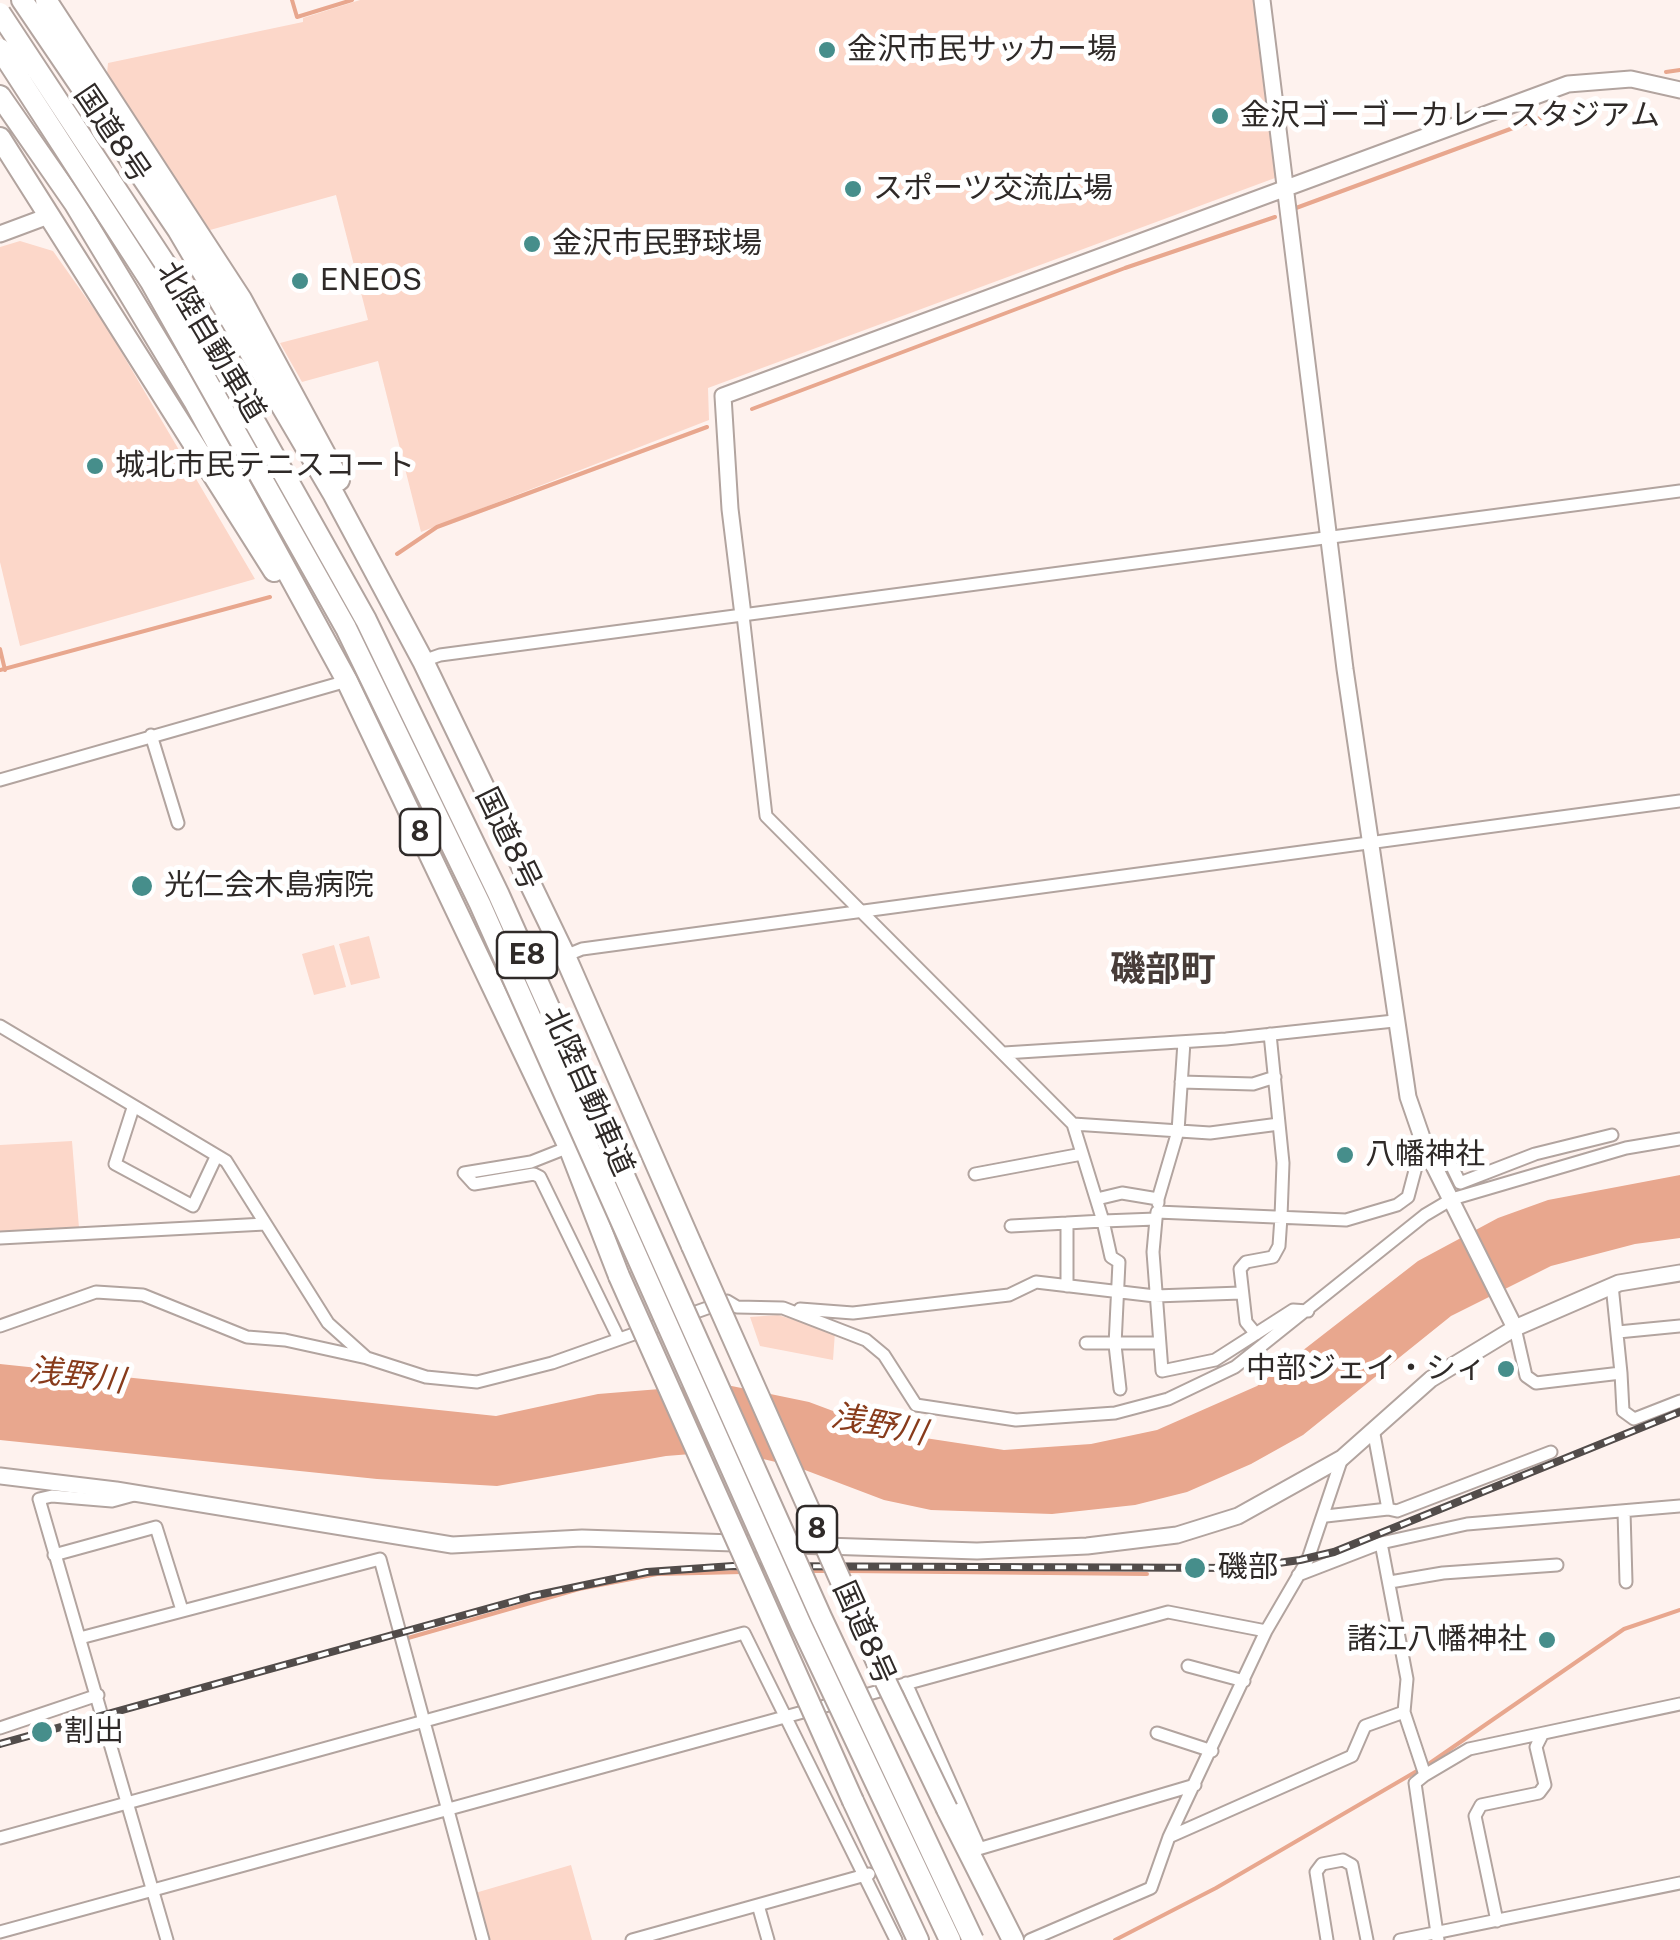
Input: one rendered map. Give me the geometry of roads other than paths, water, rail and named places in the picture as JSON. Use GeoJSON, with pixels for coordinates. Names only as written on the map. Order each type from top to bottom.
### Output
{"type":"FeatureCollection","features":[{"type":"Feature","properties":{"kind":"highway","name":"国道8号"},"geometry":{"type":"LineString","coordinates":[[22,0],[178,230],[285,408],[422,661],[565,956],[883,1676],[947,1809],[974,1850],[1012,1940]]}},
{"type":"Feature","properties":{"kind":"highway"},"geometry":{"type":"LineString","coordinates":[[46,0],[241,299],[308,416],[370,542],[394,608]]}},
{"type":"Feature","properties":{"kind":"highway","name":"北陸自動車道"},"geometry":{"type":"LineString","coordinates":[[0,13],[170,272],[366,620],[498,893],[821,1618],[973,1940]]}},
{"type":"Feature","properties":{"kind":"highway","name":"北陸自動車道"},"geometry":{"type":"LineString","coordinates":[[0,49],[151,282],[346,628],[488,922],[801,1625],[950,1940]]}},
{"type":"Feature","properties":{"kind":"highway","name":"8"},"geometry":{"type":"LineString","coordinates":[[0,96],[75,204],[194,401],[347,681],[569,1147],[619,1276],[853,1801],[874,1872],[918,1940]]}},
{"type":"Feature","properties":{"kind":"highway"},"geometry":{"type":"LineString","coordinates":[[0,138],[196,452],[347,681]]}},
{"type":"Feature","properties":{"kind":"street"},"geometry":{"type":"LineString","coordinates":[[1262,0],[1369,846],[1408,1097],[1428,1152],[1515,1328],[1526,1376],[1536,1383],[1621,1373]]}},
{"type":"Feature","properties":{"kind":"street"},"geometry":{"type":"LineString","coordinates":[[1120,1389],[1115,1345],[1119,1262],[1111,1257],[1073,1124],[766,816],[723,396],[1568,84],[1631,80],[1680,90]]}},
{"type":"Feature","properties":{"kind":"street"},"geometry":{"type":"LineString","coordinates":[[0,234],[51,215]]}},
{"type":"Feature","properties":{"kind":"street"},"geometry":{"type":"LineString","coordinates":[[422,661],[1680,491]]}},
{"type":"Feature","properties":{"kind":"street"},"geometry":{"type":"LineString","coordinates":[[0,780],[347,681]]}},
{"type":"Feature","properties":{"kind":"street"},"geometry":{"type":"LineString","coordinates":[[151,734],[178,823]]}},
{"type":"Feature","properties":{"kind":"street"},"geometry":{"type":"LineString","coordinates":[[565,956],[582,949],[1369,846],[1680,801]]}},
{"type":"Feature","properties":{"kind":"street"},"geometry":{"type":"LineString","coordinates":[[1004,1053],[1184,1042],[1394,1022]]}},
{"type":"Feature","properties":{"kind":"street"},"geometry":{"type":"LineString","coordinates":[[0,1026],[216,1158],[226,1160],[328,1324],[368,1358]]}},
{"type":"Feature","properties":{"kind":"street"},"geometry":{"type":"LineString","coordinates":[[1256,1334],[1246,1322],[1240,1268],[1246,1262],[1273,1257],[1279,1246],[1281,1217],[1279,1124],[1270,1034]]}},
{"type":"Feature","properties":{"kind":"street"},"geometry":{"type":"LineString","coordinates":[[1184,1042],[1178,1131],[1157,1210],[1155,1296],[1162,1371],[1215,1360],[1293,1310],[1308,1312]]}},
{"type":"Feature","properties":{"kind":"street"},"geometry":{"type":"LineString","coordinates":[[1181,1082],[1252,1084],[1275,1077]]}},
{"type":"Feature","properties":{"kind":"street"},"geometry":{"type":"LineString","coordinates":[[134,1108],[115,1164],[193,1206],[216,1158]]}},
{"type":"Feature","properties":{"kind":"street"},"geometry":{"type":"LineString","coordinates":[[1073,1124],[1210,1133],[1279,1124]]}},
{"type":"Feature","properties":{"kind":"street"},"geometry":{"type":"LineString","coordinates":[[1428,1152],[1446,1154],[1460,1183],[1535,1154],[1612,1135]]}},
{"type":"Feature","properties":{"kind":"street"},"geometry":{"type":"LineString","coordinates":[[783,1308],[866,1340],[884,1355],[916,1405],[1016,1420],[1115,1413],[1168,1399],[1235,1367],[1426,1215],[1626,1148],[1680,1140]]}},
{"type":"Feature","properties":{"kind":"street"},"geometry":{"type":"LineString","coordinates":[[569,1147],[531,1162],[464,1173],[474,1184],[534,1174],[540,1177],[620,1339]]}},
{"type":"Feature","properties":{"kind":"street"},"geometry":{"type":"LineString","coordinates":[[1011,1226],[1102,1221],[1157,1210],[1346,1220],[1398,1206],[1408,1196],[1417,1163],[1428,1152]]}},
{"type":"Feature","properties":{"kind":"street"},"geometry":{"type":"LineString","coordinates":[[975,1174],[1082,1154]]}},
{"type":"Feature","properties":{"kind":"street"},"geometry":{"type":"LineString","coordinates":[[1096,1199],[1122,1193],[1157,1210]]}},
{"type":"Feature","properties":{"kind":"street"},"geometry":{"type":"LineString","coordinates":[[1067,1223],[1067,1286]]}},
{"type":"Feature","properties":{"kind":"street"},"geometry":{"type":"LineString","coordinates":[[0,1238],[266,1224]]}},
{"type":"Feature","properties":{"kind":"street"},"geometry":{"type":"LineString","coordinates":[[0,1476],[139,1494],[452,1546],[582,1538],[977,1551],[1086,1546],[1177,1535],[1238,1516],[1342,1458],[1454,1362],[1515,1328],[1612,1285],[1680,1272]]}},
{"type":"Feature","properties":{"kind":"street"},"geometry":{"type":"LineString","coordinates":[[0,1326],[96,1292],[142,1295],[247,1337],[285,1340],[368,1358],[426,1377],[477,1382],[552,1363],[728,1301],[737,1308],[853,1313],[1009,1295],[1036,1282],[1155,1296],[1241,1293]]}},
{"type":"Feature","properties":{"kind":"street"},"geometry":{"type":"LineString","coordinates":[[1612,1285],[1623,1411],[1634,1420],[1680,1401]]}},
{"type":"Feature","properties":{"kind":"street"},"geometry":{"type":"LineString","coordinates":[[1618,1332],[1680,1326]]}},
{"type":"Feature","properties":{"kind":"street"},"geometry":{"type":"LineString","coordinates":[[1086,1343],[1160,1344]]}},
{"type":"Feature","properties":{"kind":"street"},"geometry":{"type":"LineString","coordinates":[[1373,1428],[1388,1509]]}},
{"type":"Feature","properties":{"kind":"street"},"geometry":{"type":"LineString","coordinates":[[1326,1516],[1397,1510],[1551,1452]]}},
{"type":"Feature","properties":{"kind":"street"},"geometry":{"type":"LineString","coordinates":[[1030,1940],[1151,1888],[1169,1837],[1266,1631],[1326,1516],[1342,1458]]}},
{"type":"Feature","properties":{"kind":"street"},"geometry":{"type":"LineString","coordinates":[[139,1494],[112,1501],[52,1496],[39,1499],[166,1940]]}},
{"type":"Feature","properties":{"kind":"street"},"geometry":{"type":"LineString","coordinates":[[1298,1576],[1381,1543],[1467,1524],[1680,1506]]}},
{"type":"Feature","properties":{"kind":"street"},"geometry":{"type":"LineString","coordinates":[[1624,1511],[1626,1582]]}},
{"type":"Feature","properties":{"kind":"street"},"geometry":{"type":"LineString","coordinates":[[54,1555],[156,1527],[182,1610]]}},
{"type":"Feature","properties":{"kind":"street"},"geometry":{"type":"LineString","coordinates":[[1381,1543],[1407,1679],[1404,1712],[1425,1775]]}},
{"type":"Feature","properties":{"kind":"street"},"geometry":{"type":"LineString","coordinates":[[80,1638],[380,1559],[427,1721],[483,1940]]}},
{"type":"Feature","properties":{"kind":"street"},"geometry":{"type":"LineString","coordinates":[[1390,1582],[1443,1573],[1557,1566]]}},
{"type":"Feature","properties":{"kind":"street"},"geometry":{"type":"LineString","coordinates":[[0,1932],[1168,1612],[1266,1631]]}},
{"type":"Feature","properties":{"kind":"street"},"geometry":{"type":"LineString","coordinates":[[0,1838],[744,1633],[786,1717],[874,1872],[896,1940]]}},
{"type":"Feature","properties":{"kind":"street"},"geometry":{"type":"LineString","coordinates":[[1188,1666],[1244,1681]]}},
{"type":"Feature","properties":{"kind":"street"},"geometry":{"type":"LineString","coordinates":[[906,1683],[974,1850],[1195,1785]]}},
{"type":"Feature","properties":{"kind":"street"},"geometry":{"type":"LineString","coordinates":[[0,1728],[98,1695]]}},
{"type":"Feature","properties":{"kind":"street"},"geometry":{"type":"LineString","coordinates":[[1437,1937],[1414,1783],[1469,1749],[1680,1704]]}},
{"type":"Feature","properties":{"kind":"street"},"geometry":{"type":"LineString","coordinates":[[1169,1837],[1352,1756],[1365,1726],[1404,1712]]}},
{"type":"Feature","properties":{"kind":"street"},"geometry":{"type":"LineString","coordinates":[[1157,1733],[1212,1752]]}},
{"type":"Feature","properties":{"kind":"street"},"geometry":{"type":"LineString","coordinates":[[1497,1921],[1475,1816],[1481,1806],[1538,1793],[1545,1785],[1536,1747],[1542,1735]]}},
{"type":"Feature","properties":{"kind":"street"},"geometry":{"type":"LineString","coordinates":[[1328,1940],[1316,1872],[1322,1864],[1342,1860],[1352,1865],[1367,1940]]}},
{"type":"Feature","properties":{"kind":"street"},"geometry":{"type":"LineString","coordinates":[[632,1940],[874,1872]]}},
{"type":"Feature","properties":{"kind":"street"},"geometry":{"type":"LineString","coordinates":[[1400,1940],[1437,1937],[1680,1883]]}},
{"type":"Feature","properties":{"kind":"street"},"geometry":{"type":"LineString","coordinates":[[758,1904],[768,1940]]}},
{"type":"Feature","properties":{"kind":"water","name":"浅野川"},"geometry":{"type":"Polygon","coordinates":[[[1680,1175],[1680,1238],[1635,1244],[1551,1266],[1451,1316],[1303,1435],[1251,1464],[1187,1492],[1135,1505],[1052,1514],[931,1510],[884,1500],[797,1467],[729,1451],[666,1456],[497,1486],[377,1479],[0,1440],[0,1364],[496,1416],[598,1394],[722,1384],[809,1402],[892,1433],[1004,1450],[1091,1444],[1157,1430],[1257,1386],[1418,1261],[1498,1218],[1548,1200],[1680,1175]]]}},
{"type":"Feature","properties":{"kind":"waterway"},"geometry":{"type":"LineString","coordinates":[[292,0],[297,17],[352,0]]}},
{"type":"Feature","properties":{"kind":"waterway"},"geometry":{"type":"LineString","coordinates":[[1666,72],[1680,70]]}},
{"type":"Feature","properties":{"kind":"waterway"},"geometry":{"type":"LineString","coordinates":[[1296,208],[1570,107]]}},
{"type":"Feature","properties":{"kind":"waterway"},"geometry":{"type":"LineString","coordinates":[[752,409],[1125,268],[1275,217]]}},
{"type":"Feature","properties":{"kind":"waterway"},"geometry":{"type":"LineString","coordinates":[[397,554],[437,527],[707,427]]}},
{"type":"Feature","properties":{"kind":"waterway"},"geometry":{"type":"LineString","coordinates":[[0,670],[270,597]]}},
{"type":"Feature","properties":{"kind":"waterway"},"geometry":{"type":"LineString","coordinates":[[0,649],[5,670]]}},
{"type":"Feature","properties":{"kind":"waterway"},"geometry":{"type":"LineString","coordinates":[[807,1571],[827,1571]]}},
{"type":"Feature","properties":{"kind":"waterway"},"geometry":{"type":"LineString","coordinates":[[847,1571],[1147,1574]]}},
{"type":"Feature","properties":{"kind":"waterway"},"geometry":{"type":"LineString","coordinates":[[408,1638],[579,1589],[657,1574],[742,1572]]}},
{"type":"Feature","properties":{"kind":"waterway"},"geometry":{"type":"LineString","coordinates":[[1430,1763],[1624,1629],[1680,1610]]}},
{"type":"Feature","properties":{"kind":"waterway"},"geometry":{"type":"LineString","coordinates":[[1115,1940],[1216,1888],[1417,1771]]}},
{"type":"Feature","properties":{"kind":"railway"},"geometry":{"type":"LineString","coordinates":[[0,1744],[533,1596],[647,1572],[733,1566],[1242,1568],[1300,1560],[1334,1552],[1680,1412]]}},
{"type":"Feature","properties":{"kind":"place","name":"金沢市民サッカー場"},"geometry":{"type":"Point","coordinates":[827,50]}},
{"type":"Feature","properties":{"kind":"place","name":"金沢ゴーゴーカレースタジアム"},"geometry":{"type":"Point","coordinates":[1220,116]}},
{"type":"Feature","properties":{"kind":"place","name":"スポーツ交流広場"},"geometry":{"type":"Point","coordinates":[853,189]}},
{"type":"Feature","properties":{"kind":"place","name":"金沢市民野球場"},"geometry":{"type":"Point","coordinates":[532,244]}},
{"type":"Feature","properties":{"kind":"place","name":"ENEOS"},"geometry":{"type":"Point","coordinates":[300,281]}},
{"type":"Feature","properties":{"kind":"place","name":"城北市民テニスコート"},"geometry":{"type":"Point","coordinates":[95,466]}},
{"type":"Feature","properties":{"kind":"place","name":"光仁会木島病院"},"geometry":{"type":"Point","coordinates":[142,886]}},
{"type":"Feature","properties":{"kind":"place","name":"八幡神社"},"geometry":{"type":"Point","coordinates":[1345,1155]}},
{"type":"Feature","properties":{"kind":"place","name":"中部ジェイ・シィ"},"geometry":{"type":"Point","coordinates":[1506,1369]}},
{"type":"Feature","properties":{"kind":"place","name":"磯部"},"geometry":{"type":"Point","coordinates":[1195,1568]}},
{"type":"Feature","properties":{"kind":"place","name":"諸江八幡神社"},"geometry":{"type":"Point","coordinates":[1547,1640]}},
{"type":"Feature","properties":{"kind":"place","name":"割出"},"geometry":{"type":"Point","coordinates":[42,1732]}},
{"type":"Feature","properties":{"kind":"district","name":"磯部町"},"geometry":{"type":"Point","coordinates":[1163,970]}}]}
